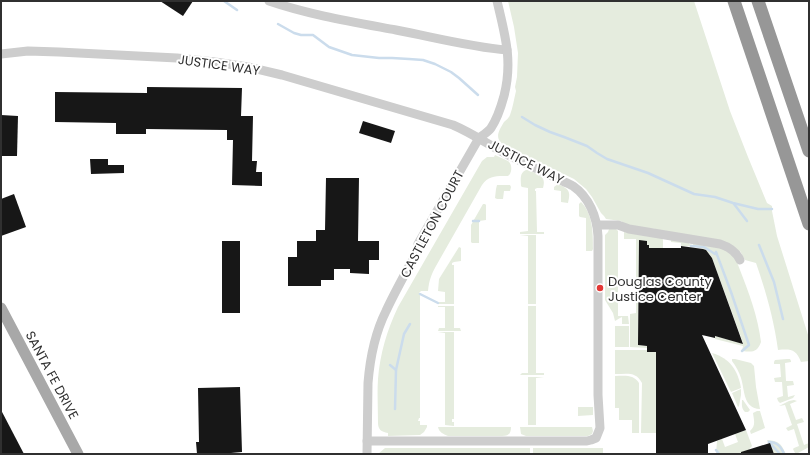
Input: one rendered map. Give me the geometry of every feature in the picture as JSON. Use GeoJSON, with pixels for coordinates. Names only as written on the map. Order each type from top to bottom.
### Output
{"type":"FeatureCollection","features":[{"type":"Feature","properties":{"kind":"highway"},"geometry":{"type":"LineString","coordinates":[[734,1],[809,224]]}},
{"type":"Feature","properties":{"kind":"highway"},"geometry":{"type":"LineString","coordinates":[[758,1],[809,151]]}},
{"type":"Feature","properties":{"kind":"main road","name":"SANTA FE DRIVE"},"geometry":{"type":"LineString","coordinates":[[1,308],[78,454]]}},
{"type":"Feature","properties":{"kind":"street"},"geometry":{"type":"LineString","coordinates":[[268,1],[296,10],[477,46],[507,50]]}},
{"type":"Feature","properties":{"kind":"street","name":"CASTLETON COURT"},"geometry":{"type":"LineString","coordinates":[[367,454],[368,371],[373,347],[382,319],[418,250],[418,244],[479,138],[490,129],[502,104],[508,72],[507,50],[496,1]]}},
{"type":"Feature","properties":{"kind":"street","name":"JUSTICE WAY"},"geometry":{"type":"LineString","coordinates":[[1,54],[28,51],[67,52],[183,59],[248,67],[282,75],[460,128],[479,138],[496,150],[573,186],[588,202],[597,225],[598,395],[600,428],[596,438],[587,441],[367,441]]}},
{"type":"Feature","properties":{"kind":"street"},"geometry":{"type":"LineString","coordinates":[[597,225],[618,225],[628,229],[720,244],[734,251],[740,260]]}},
{"type":"Feature","properties":{"kind":"shaded area"},"geometry":{"type":"Polygon","coordinates":[[[508,1],[694,1],[730,111],[767,203],[772,206],[777,236],[809,338],[809,361],[801,362],[795,352],[778,350],[769,306],[756,263],[745,260],[740,251],[656,229],[628,226],[621,221],[606,219],[586,189],[574,179],[505,146],[499,141],[499,132],[504,122],[510,116],[516,91],[515,87],[517,77],[518,53],[508,1]]]}},
{"type":"Feature","properties":{"kind":"shaded area"},"geometry":{"type":"Polygon","coordinates":[[[495,155],[509,162],[511,167],[510,174],[508,176],[497,176],[487,179],[482,185],[434,269],[428,291],[421,291],[419,293],[420,418],[418,421],[420,421],[420,425],[427,425],[427,427],[420,435],[388,436],[388,433],[380,430],[378,425],[378,379],[380,360],[391,324],[398,307],[482,161],[487,157],[494,157],[495,155]]]}},
{"type":"Feature","properties":{"kind":"shaded area"},"geometry":{"type":"Polygon","coordinates":[[[526,170],[541,176],[544,181],[543,188],[537,188],[535,191],[537,232],[544,232],[544,234],[520,234],[520,232],[528,231],[528,188],[521,186],[521,175],[526,170]]]}},
{"type":"Feature","properties":{"kind":"shaded area"},"geometry":{"type":"Polygon","coordinates":[[[558,184],[567,189],[569,193],[568,203],[561,202],[561,191],[554,190],[554,187],[558,184]]]}},
{"type":"Feature","properties":{"kind":"shaded area"},"geometry":{"type":"Polygon","coordinates":[[[497,185],[510,185],[511,187],[510,191],[504,191],[503,199],[495,198],[497,185]]]}},
{"type":"Feature","properties":{"kind":"shaded area"},"geometry":{"type":"Polygon","coordinates":[[[581,202],[588,212],[592,224],[592,251],[586,251],[586,218],[579,216],[579,204],[581,202]]]}},
{"type":"Feature","properties":{"kind":"shaded area"},"geometry":{"type":"Polygon","coordinates":[[[483,204],[486,205],[486,220],[479,221],[479,243],[472,243],[471,225],[483,204]]]}},
{"type":"Feature","properties":{"kind":"shaded area"},"geometry":{"type":"Polygon","coordinates":[[[609,229],[616,229],[618,231],[618,316],[628,316],[629,324],[622,324],[622,317],[615,321],[613,313],[605,300],[605,235],[609,229]]]}},
{"type":"Feature","properties":{"kind":"shaded area"},"geometry":{"type":"Polygon","coordinates":[[[624,232],[662,238],[663,240],[663,248],[649,248],[647,241],[639,241],[638,345],[647,346],[647,348],[630,347],[630,314],[636,313],[636,239],[624,239],[624,232]]]}},
{"type":"Feature","properties":{"kind":"shaded area"},"geometry":{"type":"Polygon","coordinates":[[[520,235],[536,235],[536,304],[528,304],[528,236],[520,235]]]}},
{"type":"Feature","properties":{"kind":"shaded area"},"geometry":{"type":"Polygon","coordinates":[[[671,238],[689,241],[689,244],[693,245],[693,242],[702,243],[725,249],[732,253],[747,287],[758,323],[761,342],[756,350],[742,351],[743,346],[715,339],[715,336],[743,343],[712,258],[703,249],[681,246],[681,243],[671,242],[671,238]]]}},
{"type":"Feature","properties":{"kind":"shaded area"},"geometry":{"type":"Polygon","coordinates":[[[459,247],[461,248],[461,261],[452,263],[452,265],[454,265],[454,304],[438,304],[439,302],[445,302],[445,292],[438,291],[439,279],[459,247]]]}},
{"type":"Feature","properties":{"kind":"shaded area"},"geometry":{"type":"Polygon","coordinates":[[[438,306],[454,306],[454,328],[460,328],[461,331],[438,331],[439,328],[445,328],[445,307],[438,306]]]}},
{"type":"Feature","properties":{"kind":"shaded area"},"geometry":{"type":"Polygon","coordinates":[[[528,306],[536,306],[536,373],[544,373],[544,375],[520,375],[522,373],[528,373],[528,306]]]}},
{"type":"Feature","properties":{"kind":"shaded area"},"geometry":{"type":"Polygon","coordinates":[[[615,326],[629,326],[629,347],[615,347],[615,326]]]}},
{"type":"Feature","properties":{"kind":"shaded area"},"geometry":{"type":"Polygon","coordinates":[[[438,332],[454,332],[454,419],[452,419],[452,422],[454,422],[454,426],[445,425],[445,333],[438,332]]]}},
{"type":"Feature","properties":{"kind":"shaded area"},"geometry":{"type":"Polygon","coordinates":[[[615,350],[647,350],[656,352],[656,433],[641,433],[642,383],[640,379],[631,374],[615,374],[615,350]]]}},
{"type":"Feature","properties":{"kind":"shaded area"},"geometry":{"type":"Polygon","coordinates":[[[712,353],[724,358],[732,366],[738,376],[741,388],[731,392],[712,353]]]}},
{"type":"Feature","properties":{"kind":"shaded area"},"geometry":{"type":"Polygon","coordinates":[[[732,359],[751,363],[754,366],[760,409],[750,406],[744,393],[740,376],[732,359]]]}},
{"type":"Feature","properties":{"kind":"shaded area"},"geometry":{"type":"Polygon","coordinates":[[[790,359],[791,362],[785,363],[786,381],[793,381],[794,385],[787,386],[788,397],[795,395],[793,398],[780,403],[777,398],[783,396],[782,382],[775,382],[774,378],[781,377],[780,364],[774,364],[774,362],[775,360],[790,359]]]}},
{"type":"Feature","properties":{"kind":"shaded area"},"geometry":{"type":"Polygon","coordinates":[[[615,376],[631,377],[639,383],[639,433],[632,433],[632,420],[619,420],[619,408],[615,408],[615,376]]]}},
{"type":"Feature","properties":{"kind":"shaded area"},"geometry":{"type":"Polygon","coordinates":[[[528,377],[544,377],[536,378],[536,425],[528,425],[528,377]]]}},
{"type":"Feature","properties":{"kind":"shaded area"},"geometry":{"type":"Polygon","coordinates":[[[741,389],[741,395],[738,407],[732,393],[741,389]]]}},
{"type":"Feature","properties":{"kind":"shaded area"},"geometry":{"type":"Polygon","coordinates":[[[742,400],[750,410],[748,412],[745,412],[743,409],[742,400]]]}},
{"type":"Feature","properties":{"kind":"shaded area"},"geometry":{"type":"Polygon","coordinates":[[[794,400],[797,401],[790,404],[796,420],[802,418],[804,422],[797,424],[804,445],[809,443],[809,447],[798,453],[795,453],[793,449],[799,446],[794,429],[788,431],[786,428],[792,425],[785,405],[779,406],[794,400]]]}},
{"type":"Feature","properties":{"kind":"shaded area"},"geometry":{"type":"Polygon","coordinates":[[[578,407],[593,407],[593,415],[578,416],[578,407]]]}},
{"type":"Feature","properties":{"kind":"shaded area"},"geometry":{"type":"Polygon","coordinates":[[[760,411],[765,428],[751,434],[750,431],[754,423],[753,413],[760,411]]]}},
{"type":"Feature","properties":{"kind":"shaded area"},"geometry":{"type":"Polygon","coordinates":[[[438,427],[511,427],[511,431],[509,434],[504,436],[448,436],[442,433],[438,427]]]}},
{"type":"Feature","properties":{"kind":"shaded area"},"geometry":{"type":"Polygon","coordinates":[[[520,427],[592,427],[593,431],[592,434],[588,436],[526,436],[521,434],[520,427]]]}},
{"type":"Feature","properties":{"kind":"shaded area"},"geometry":{"type":"Polygon","coordinates":[[[746,430],[752,446],[745,454],[716,454],[717,441],[722,439],[725,447],[738,442],[735,434],[746,430]]]}},
{"type":"Feature","properties":{"kind":"shaded area"},"geometry":{"type":"Polygon","coordinates":[[[767,440],[775,441],[780,444],[786,454],[774,454],[767,440]]]}},
{"type":"Feature","properties":{"kind":"shaded area"},"geometry":{"type":"Polygon","coordinates":[[[385,448],[530,448],[530,454],[378,454],[385,448]]]}},
{"type":"Feature","properties":{"kind":"shaded area"},"geometry":{"type":"Polygon","coordinates":[[[533,448],[603,448],[603,454],[533,454],[533,448]]]}},
{"type":"Feature","properties":{"kind":"building"},"geometry":{"type":"Polygon","coordinates":[[[160,1],[193,1],[183,16],[160,1]]]}},
{"type":"Feature","properties":{"kind":"building"},"geometry":{"type":"Polygon","coordinates":[[[147,87],[242,88],[241,116],[253,116],[252,161],[257,161],[256,172],[262,172],[262,186],[232,185],[233,140],[227,140],[227,130],[146,129],[146,134],[116,134],[116,123],[55,122],[55,92],[147,93],[147,87]]]}},
{"type":"Feature","properties":{"kind":"building"},"geometry":{"type":"Polygon","coordinates":[[[1,115],[18,116],[17,156],[1,156],[1,115]]]}},
{"type":"Feature","properties":{"kind":"building"},"geometry":{"type":"Polygon","coordinates":[[[363,121],[395,131],[391,143],[359,133],[363,121]]]}},
{"type":"Feature","properties":{"kind":"building"},"geometry":{"type":"Polygon","coordinates":[[[90,159],[108,159],[108,165],[124,165],[124,173],[91,174],[90,159]]]}},
{"type":"Feature","properties":{"kind":"building"},"geometry":{"type":"Polygon","coordinates":[[[326,178],[359,178],[358,241],[379,241],[379,260],[369,260],[369,274],[350,273],[350,269],[334,269],[334,280],[321,280],[321,286],[288,286],[288,257],[297,257],[297,241],[316,241],[316,230],[325,230],[326,178]]]}},
{"type":"Feature","properties":{"kind":"building"},"geometry":{"type":"Polygon","coordinates":[[[14,194],[26,227],[1,236],[1,199],[14,194]]]}},
{"type":"Feature","properties":{"kind":"building"},"geometry":{"type":"Polygon","coordinates":[[[639,240],[647,241],[649,248],[681,248],[681,246],[706,250],[712,258],[743,344],[715,336],[715,338],[702,335],[746,430],[708,444],[708,454],[656,454],[656,352],[647,352],[647,346],[638,345],[639,240]]]}},
{"type":"Feature","properties":{"kind":"building"},"geometry":{"type":"Polygon","coordinates":[[[222,241],[240,241],[240,313],[222,313],[222,241]]]}},
{"type":"Feature","properties":{"kind":"building"},"geometry":{"type":"Polygon","coordinates":[[[240,387],[242,452],[197,454],[196,442],[199,442],[198,388],[240,387]]]}},
{"type":"Feature","properties":{"kind":"building"},"geometry":{"type":"Polygon","coordinates":[[[1,410],[24,454],[1,454],[1,410]]]}},
{"type":"Feature","properties":{"kind":"building"},"geometry":{"type":"Polygon","coordinates":[[[770,443],[774,454],[741,454],[741,452],[770,443]]]}},
{"type":"Feature","properties":{"kind":"waterway"},"geometry":{"type":"LineString","coordinates":[[224,1],[237,10]]}},
{"type":"Feature","properties":{"kind":"waterway"},"geometry":{"type":"LineString","coordinates":[[278,24],[294,33],[301,35],[313,35],[329,47],[352,55],[423,60],[435,64],[451,72],[478,95]]}},
{"type":"Feature","properties":{"kind":"waterway"},"geometry":{"type":"LineString","coordinates":[[522,117],[550,132],[587,146],[607,159],[648,173],[694,194],[715,197],[758,209],[772,209]]}},
{"type":"Feature","properties":{"kind":"waterway"},"geometry":{"type":"LineString","coordinates":[[734,204],[747,221]]}},
{"type":"Feature","properties":{"kind":"waterway"},"geometry":{"type":"LineString","coordinates":[[473,221],[479,221]]}},
{"type":"Feature","properties":{"kind":"waterway"},"geometry":{"type":"LineString","coordinates":[[759,245],[774,282],[783,319]]}},
{"type":"Feature","properties":{"kind":"waterway"},"geometry":{"type":"LineString","coordinates":[[691,246],[704,247],[715,254],[716,253]]}},
{"type":"Feature","properties":{"kind":"waterway"},"geometry":{"type":"LineString","coordinates":[[716,252],[749,345],[742,351]]}},
{"type":"Feature","properties":{"kind":"waterway"},"geometry":{"type":"LineString","coordinates":[[420,294],[438,303]]}},
{"type":"Feature","properties":{"kind":"waterway"},"geometry":{"type":"LineString","coordinates":[[396,370],[404,334],[410,324]]}},
{"type":"Feature","properties":{"kind":"waterway"},"geometry":{"type":"LineString","coordinates":[[390,365],[396,370],[395,409]]}},
{"type":"Feature","properties":{"kind":"waterway"},"geometry":{"type":"LineString","coordinates":[[769,442],[778,445],[784,454]]}},
{"type":"Feature","properties":{"kind":"waterway"},"geometry":{"type":"LineString","coordinates":[[769,442],[780,454]]}},
{"type":"Feature","properties":{"kind":"waterway"},"geometry":{"type":"LineString","coordinates":[[716,450],[719,454]]}},
{"type":"Feature","properties":{"kind":"place","name":"Douglas County Justice Center"},"geometry":{"type":"Point","coordinates":[600,288]}}]}
